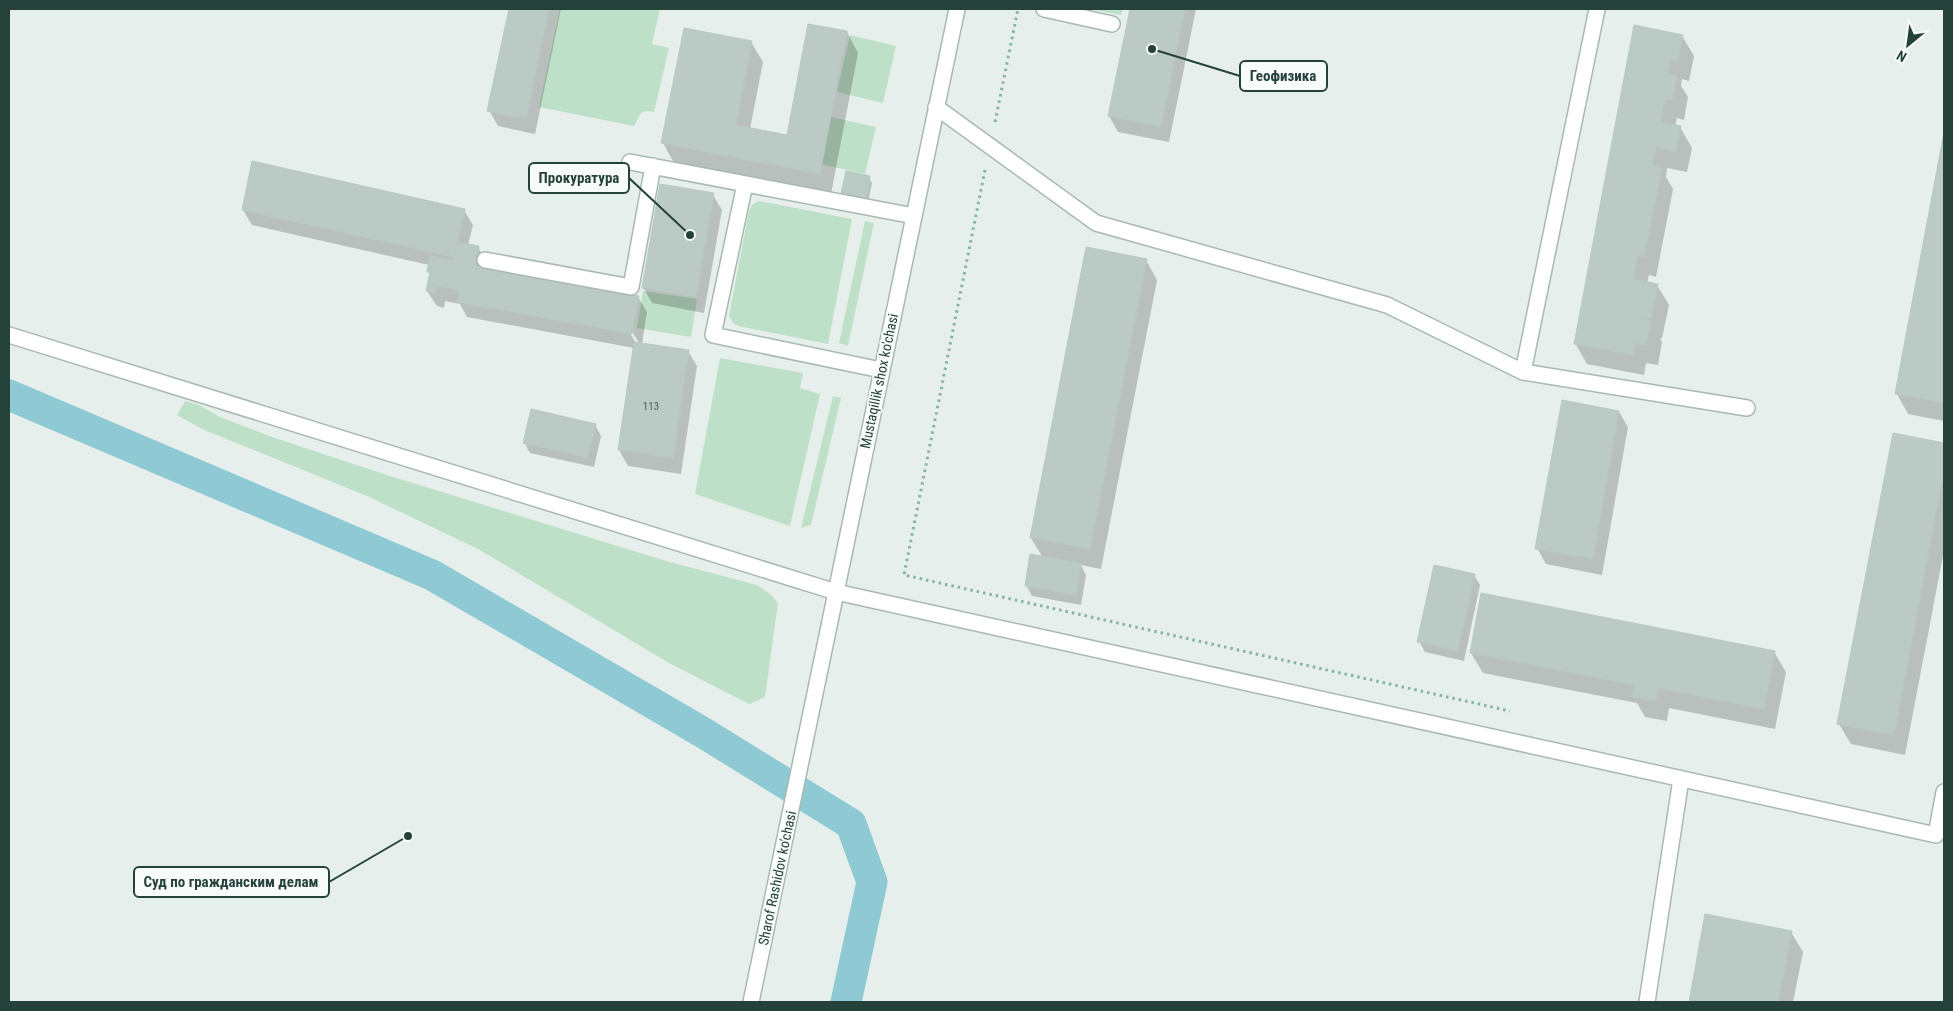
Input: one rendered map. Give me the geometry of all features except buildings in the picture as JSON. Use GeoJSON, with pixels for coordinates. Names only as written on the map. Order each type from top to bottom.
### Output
{"type":"FeatureCollection","features":[{"type":"Feature","properties":{"kind":"street","name":"Mustaqillik shox ko'chasi"},"geometry":{"type":"LineString","coordinates":[[802,754],[957,9]]}},
{"type":"Feature","properties":{"kind":"street"},"geometry":{"type":"LineString","coordinates":[[1044,9],[1112,24]]}},
{"type":"Feature","properties":{"kind":"street"},"geometry":{"type":"LineString","coordinates":[[1523,372],[1597,9]]}},
{"type":"Feature","properties":{"kind":"street"},"geometry":{"type":"LineString","coordinates":[[936,107],[1096,223],[1387,305],[1523,372],[1747,408]]}},
{"type":"Feature","properties":{"kind":"street"},"geometry":{"type":"LineString","coordinates":[[630,162],[914,216]]}},
{"type":"Feature","properties":{"kind":"street"},"geometry":{"type":"LineString","coordinates":[[485,260],[631,287],[653,166]]}},
{"type":"Feature","properties":{"kind":"street"},"geometry":{"type":"LineString","coordinates":[[744,184],[714,335],[882,370]]}},
{"type":"Feature","properties":{"kind":"street"},"geometry":{"type":"LineString","coordinates":[[9,334],[836,592],[1936,834],[1944,792]]}},
{"type":"Feature","properties":{"kind":"street","name":"Sharof Rashidov ko'chasi"},"geometry":{"type":"LineString","coordinates":[[751,1002],[802,754]]}},
{"type":"Feature","properties":{"kind":"street"},"geometry":{"type":"LineString","coordinates":[[1647,1002],[1681,779]]}},
{"type":"Feature","properties":{"kind":"path"},"geometry":{"type":"LineString","coordinates":[[1018,9],[904,575],[1510,711]]}},
{"type":"Feature","properties":{"kind":"green space"},"geometry":{"type":"Polygon","coordinates":[[[560,9],[660,9],[652,44],[669,48],[654,112],[646,111],[641,113],[634,126],[539,107],[560,9]]]}},
{"type":"Feature","properties":{"kind":"green space"},"geometry":{"type":"Polygon","coordinates":[[[1090,9],[1123,9],[1121,15],[1090,9]]]}},
{"type":"Feature","properties":{"kind":"green space"},"geometry":{"type":"Polygon","coordinates":[[[850,35],[896,46],[883,103],[837,92],[850,35]]]}},
{"type":"Feature","properties":{"kind":"green space"},"geometry":{"type":"Polygon","coordinates":[[[831,117],[876,127],[865,174],[820,164],[831,117]]]}},
{"type":"Feature","properties":{"kind":"green space"},"geometry":{"type":"Polygon","coordinates":[[[759,201],[852,219],[828,344],[738,326],[733,323],[729,316],[749,211],[753,204],[759,201]]]}},
{"type":"Feature","properties":{"kind":"green space"},"geometry":{"type":"Polygon","coordinates":[[[865,221],[874,223],[848,346],[839,343],[865,221]]]}},
{"type":"Feature","properties":{"kind":"green space"},"geometry":{"type":"Polygon","coordinates":[[[643,291],[697,299],[691,337],[637,328],[643,291]]]}},
{"type":"Feature","properties":{"kind":"green space"},"geometry":{"type":"Polygon","coordinates":[[[720,358],[803,373],[800,388],[820,394],[790,526],[695,494],[720,358]]]}},
{"type":"Feature","properties":{"kind":"green space"},"geometry":{"type":"Polygon","coordinates":[[[833,396],[841,398],[811,525],[801,528],[833,396]]]}},
{"type":"Feature","properties":{"kind":"green space"},"geometry":{"type":"Polygon","coordinates":[[[185,401],[199,405],[220,417],[275,438],[387,475],[666,561],[757,585],[771,595],[778,603],[765,697],[749,704],[669,663],[478,549],[367,496],[202,429],[177,415],[185,401]]]}},
{"type":"Feature","properties":{"kind":"waterway"},"geometry":{"type":"LineString","coordinates":[[9,395],[432,575],[702,732],[851,824],[872,882],[846,1002]]}},
{"type":"Feature","properties":{"kind":"place","name":"Геофизика"},"geometry":{"type":"Point","coordinates":[1152,49]}},
{"type":"Feature","properties":{"kind":"place","name":"Прокуратура"},"geometry":{"type":"Point","coordinates":[690,235]}},
{"type":"Feature","properties":{"kind":"place","name":"Суд по гражданским делам"},"geometry":{"type":"Point","coordinates":[408,836]}}]}
